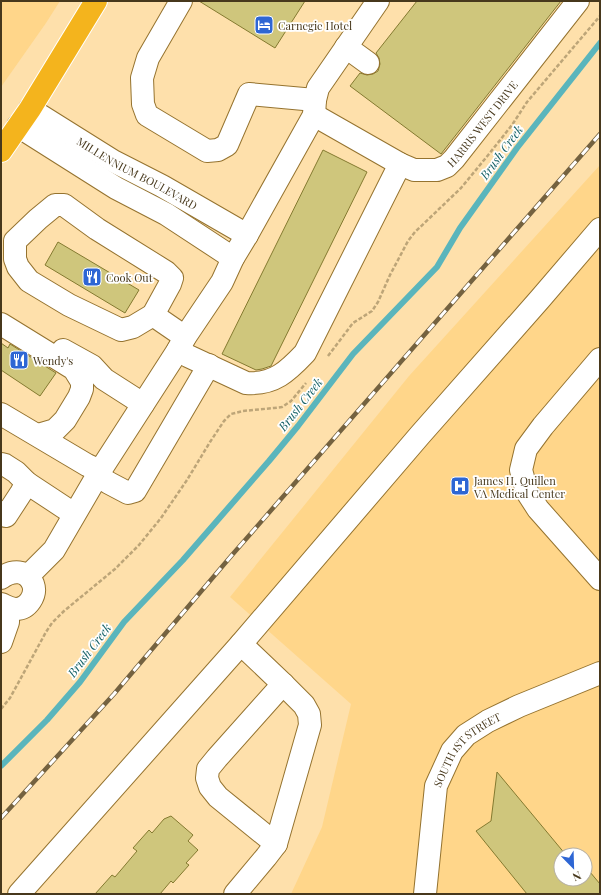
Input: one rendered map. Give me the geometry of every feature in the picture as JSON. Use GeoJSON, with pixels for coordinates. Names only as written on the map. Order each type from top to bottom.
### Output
{"type":"FeatureCollection","features":[{"type":"Feature","properties":{"kind":"highway"},"geometry":{"type":"LineString","coordinates":[[1,151],[24,117],[96,1]]}},
{"type":"Feature","properties":{"kind":"street"},"geometry":{"type":"LineString","coordinates":[[181,1],[148,58],[142,78],[143,104],[147,115],[207,151],[218,150],[227,145],[249,94],[315,107]]}},
{"type":"Feature","properties":{"kind":"street"},"geometry":{"type":"LineString","coordinates":[[28,576],[54,550],[99,473],[222,282],[233,258],[247,235],[315,107],[318,88],[378,1]]}},
{"type":"Feature","properties":{"kind":"street","name":"HARRIS WEST DRIVE"},"geometry":{"type":"LineString","coordinates":[[315,107],[400,164],[414,170],[437,170],[447,166],[454,160],[578,1]]}},
{"type":"Feature","properties":{"kind":"street"},"geometry":{"type":"LineString","coordinates":[[346,47],[368,63]]}},
{"type":"Feature","properties":{"kind":"street","name":"MILLENNIUM BOULEVARD"},"geometry":{"type":"LineString","coordinates":[[24,117],[162,186],[247,235]]}},
{"type":"Feature","properties":{"kind":"street"},"geometry":{"type":"LineString","coordinates":[[24,117],[116,188],[166,214],[233,258]]}},
{"type":"Feature","properties":{"kind":"street"},"geometry":{"type":"LineString","coordinates":[[153,315],[182,344],[188,356],[246,383],[253,384],[271,380],[284,374],[306,352],[400,164]]}},
{"type":"Feature","properties":{"kind":"street"},"geometry":{"type":"LineString","coordinates":[[55,205],[64,205],[97,229],[166,272],[172,278],[153,315],[133,327],[121,330],[69,305],[29,281],[18,267],[15,259],[15,241],[55,205]]}},
{"type":"Feature","properties":{"kind":"street"},"geometry":{"type":"LineString","coordinates":[[19,894],[241,644],[420,435],[600,229]]}},
{"type":"Feature","properties":{"kind":"street"},"geometry":{"type":"LineString","coordinates":[[1,315],[8,317],[92,366],[104,380],[143,404]]}},
{"type":"Feature","properties":{"kind":"street"},"geometry":{"type":"LineString","coordinates":[[1,324],[74,369],[82,382],[82,389],[79,397],[65,420],[55,430],[38,435]]}},
{"type":"Feature","properties":{"kind":"street"},"geometry":{"type":"LineString","coordinates":[[600,359],[543,426],[526,449],[521,470],[527,492],[538,509],[600,579]]}},
{"type":"Feature","properties":{"kind":"street"},"geometry":{"type":"LineString","coordinates":[[1,414],[87,464],[109,483],[128,493],[135,490],[209,365]]}},
{"type":"Feature","properties":{"kind":"street"},"geometry":{"type":"LineString","coordinates":[[60,449],[104,380]]}},
{"type":"Feature","properties":{"kind":"street"},"geometry":{"type":"LineString","coordinates":[[2,464],[16,472],[26,483],[74,514]]}},
{"type":"Feature","properties":{"kind":"street"},"geometry":{"type":"LineString","coordinates":[[1,512],[6,516],[26,483]]}},
{"type":"Feature","properties":{"kind":"street"},"geometry":{"type":"LineString","coordinates":[[3,575],[11,572],[23,573],[28,576],[33,584],[34,592],[26,606],[19,609],[3,605]]}},
{"type":"Feature","properties":{"kind":"street"},"geometry":{"type":"LineString","coordinates":[[1,642],[8,622],[3,605]]}},
{"type":"Feature","properties":{"kind":"street"},"geometry":{"type":"LineString","coordinates":[[235,894],[276,844],[310,725],[309,714],[304,705],[241,644]]}},
{"type":"Feature","properties":{"kind":"street","name":"SOUTH 1ST STREET"},"geometry":{"type":"LineString","coordinates":[[425,894],[436,786],[452,752],[466,734],[488,721],[519,706],[600,673]]}},
{"type":"Feature","properties":{"kind":"street"},"geometry":{"type":"LineString","coordinates":[[276,844],[218,797],[210,787],[207,778],[208,769],[283,684]]}},
{"type":"Feature","properties":{"kind":"shaded area"},"geometry":{"type":"Polygon","coordinates":[[[1,1],[60,1],[1,87],[1,1]]]}},
{"type":"Feature","properties":{"kind":"shaded area","name":"James H. Quillen VA Medical Center"},"geometry":{"type":"Polygon","coordinates":[[[600,165],[600,894],[291,894],[322,827],[351,704],[230,597],[409,376],[600,165]]]}},
{"type":"Feature","properties":{"kind":"building","name":"Carnegie Hotel"},"geometry":{"type":"Polygon","coordinates":[[[199,1],[305,1],[275,48],[199,1]]]}},
{"type":"Feature","properties":{"kind":"building"},"geometry":{"type":"Polygon","coordinates":[[[417,1],[561,1],[441,154],[350,86],[360,73],[367,75],[378,71],[380,64],[376,53],[417,1]]]}},
{"type":"Feature","properties":{"kind":"building"},"geometry":{"type":"Polygon","coordinates":[[[323,150],[367,172],[271,366],[256,370],[222,354],[323,150]]]}},
{"type":"Feature","properties":{"kind":"building","name":"Cook Out"},"geometry":{"type":"Polygon","coordinates":[[[58,242],[139,290],[125,313],[45,265],[58,242]]]}},
{"type":"Feature","properties":{"kind":"building","name":"Wendy's"},"geometry":{"type":"Polygon","coordinates":[[[1,343],[8,348],[10,344],[56,373],[40,396],[1,370],[1,343]]]}},
{"type":"Feature","properties":{"kind":"building"},"geometry":{"type":"Polygon","coordinates":[[[497,772],[559,847],[553,847],[553,887],[593,887],[593,876],[600,884],[600,894],[527,894],[476,831],[491,821],[497,772]]]}},
{"type":"Feature","properties":{"kind":"building"},"geometry":{"type":"Polygon","coordinates":[[[171,816],[193,835],[188,841],[198,850],[186,863],[189,865],[173,883],[171,881],[160,894],[95,894],[112,875],[115,877],[137,851],[133,848],[149,830],[152,833],[164,819],[171,816]]]}},
{"type":"Feature","properties":{"kind":"waterway","name":"Brush Creek"},"geometry":{"type":"LineString","coordinates":[[1,766],[47,720],[80,682],[124,622],[183,560],[269,461],[353,354],[437,267],[460,228],[517,148],[600,43]]}},
{"type":"Feature","properties":{"kind":"railway"},"geometry":{"type":"LineString","coordinates":[[1,818],[114,694],[232,555],[600,134]]}},
{"type":"Feature","properties":{"kind":"place","name":"Carnegie Hotel"},"geometry":{"type":"Point","coordinates":[264,25]}},
{"type":"Feature","properties":{"kind":"place","name":"Cook Out"},"geometry":{"type":"Point","coordinates":[92,277]}},
{"type":"Feature","properties":{"kind":"place","name":"Wendy's"},"geometry":{"type":"Point","coordinates":[19,360]}},
{"type":"Feature","properties":{"kind":"place","name":"James H. Quillen VA Medical Center"},"geometry":{"type":"Point","coordinates":[460,486]}}]}
